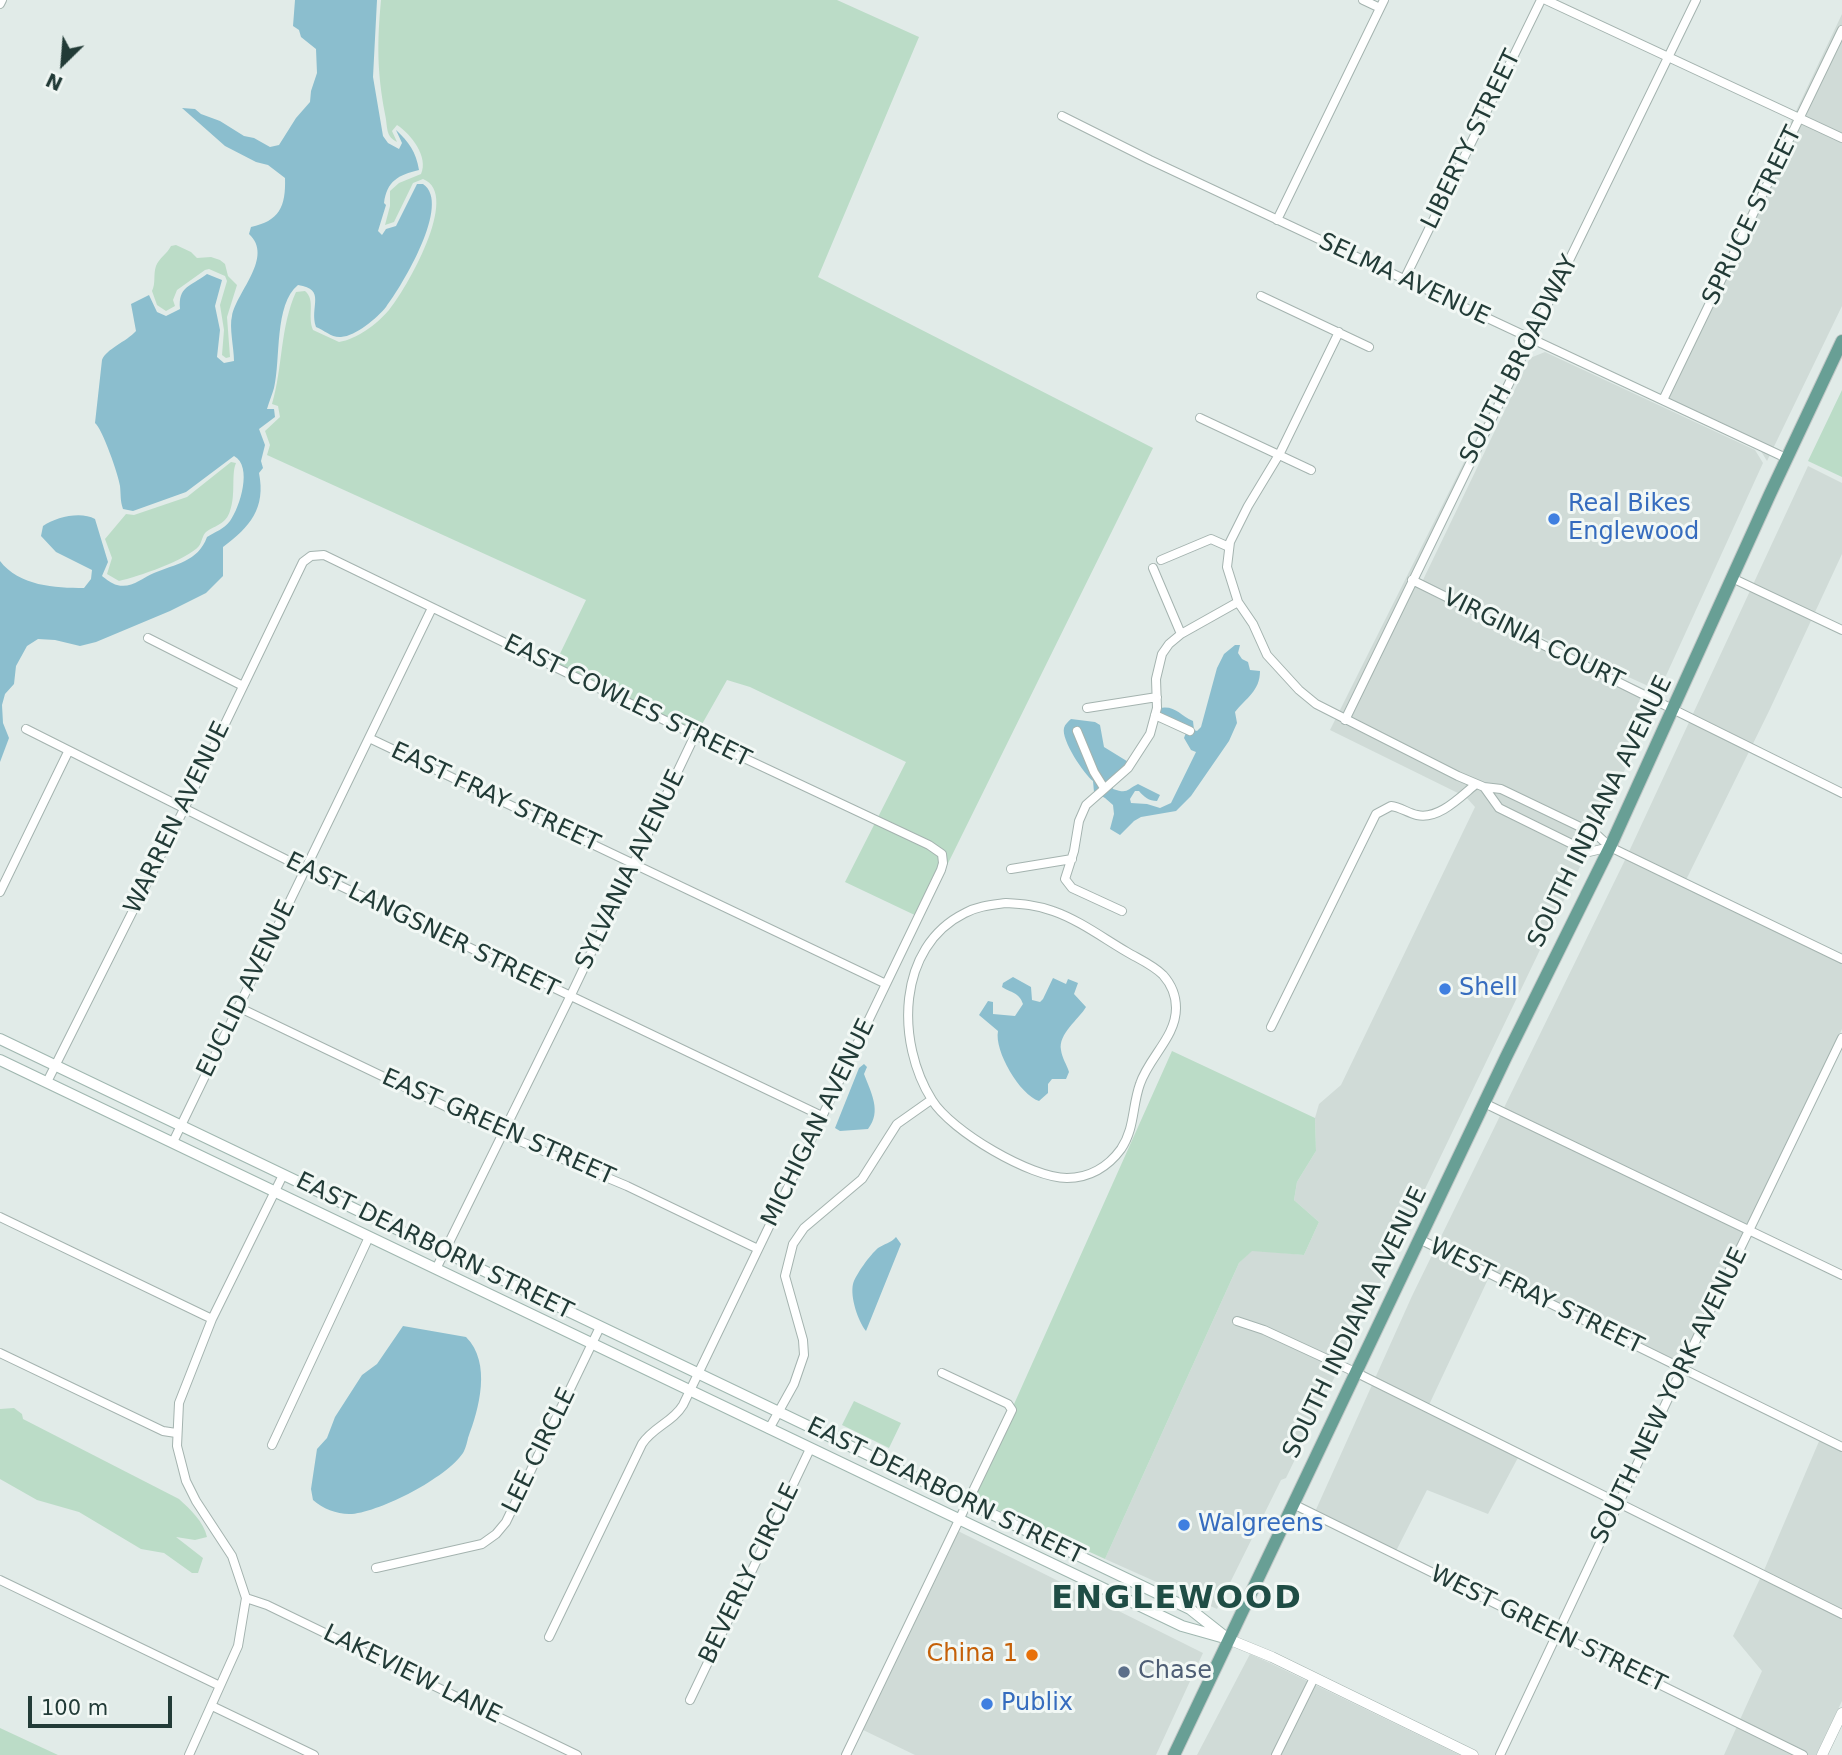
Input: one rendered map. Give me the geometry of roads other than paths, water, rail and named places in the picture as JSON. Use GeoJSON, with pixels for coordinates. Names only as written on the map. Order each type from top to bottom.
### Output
{"type":"FeatureCollection","features":[{"type":"Feature","properties":{"kind":"main road","name":"SOUTH INDIANA AVENUE"},"geometry":{"type":"LineString","coordinates":[[1174,1755],[1564,936],[1610,848],[1786,458],[1842,341]]}},
{"type":"Feature","properties":{"kind":"main road","name":"EAST DEARBORN STREET"},"geometry":{"type":"LineString","coordinates":[[0,1039],[1190,1609],[1228,1639]]}},
{"type":"Feature","properties":{"kind":"main road","name":"EAST DEARBORN STREET"},"geometry":{"type":"LineString","coordinates":[[0,1059],[1182,1626],[1228,1639]]}},
{"type":"Feature","properties":{"kind":"street"},"geometry":{"type":"LineString","coordinates":[[1277,220],[1382,4],[1363,0]]}},
{"type":"Feature","properties":{"kind":"street"},"geometry":{"type":"LineString","coordinates":[[1544,0],[1842,138]]}},
{"type":"Feature","properties":{"kind":"street","name":"LIBERTY STREET"},"geometry":{"type":"LineString","coordinates":[[1404,280],[1544,0]]}},
{"type":"Feature","properties":{"kind":"street","name":"SOUTH BROADWAY"},"geometry":{"type":"LineString","coordinates":[[1345,720],[1696,0]]}},
{"type":"Feature","properties":{"kind":"street","name":"SPRUCE STREET"},"geometry":{"type":"LineString","coordinates":[[1662,400],[1842,30]]}},
{"type":"Feature","properties":{"kind":"street","name":"SELMA AVENUE"},"geometry":{"type":"LineString","coordinates":[[1062,116],[1404,280],[1786,458]]}},
{"type":"Feature","properties":{"kind":"street"},"geometry":{"type":"LineString","coordinates":[[1261,296],[1369,347]]}},
{"type":"Feature","properties":{"kind":"street"},"geometry":{"type":"LineString","coordinates":[[1339,332],[1279,455],[1248,506],[1229,547],[1227,567],[1238,602],[1253,624],[1261,646],[1274,663],[1316,704],[1345,720],[1480,786],[1513,794],[1597,835],[1610,848],[1842,959]]}},
{"type":"Feature","properties":{"kind":"street"},"geometry":{"type":"LineString","coordinates":[[1199,418],[1311,470]]}},
{"type":"Feature","properties":{"kind":"street"},"geometry":{"type":"LineString","coordinates":[[1161,560],[1211,540],[1229,547]]}},
{"type":"Feature","properties":{"kind":"street","name":"EAST COWLES STREET"},"geometry":{"type":"LineString","coordinates":[[311,556],[324,555],[929,845],[942,854]]}},
{"type":"Feature","properties":{"kind":"street","name":"WARREN AVENUE"},"geometry":{"type":"LineString","coordinates":[[47,1082],[184,809],[303,562],[311,556]]}},
{"type":"Feature","properties":{"kind":"street"},"geometry":{"type":"LineString","coordinates":[[1153,568],[1181,634]]}},
{"type":"Feature","properties":{"kind":"street"},"geometry":{"type":"LineString","coordinates":[[1732,578],[1842,630]]}},
{"type":"Feature","properties":{"kind":"street","name":"VIRGINIA COURT"},"geometry":{"type":"LineString","coordinates":[[1412,580],[1842,793]]}},
{"type":"Feature","properties":{"kind":"street"},"geometry":{"type":"LineString","coordinates":[[1122,911],[1072,888],[1065,879],[1081,814],[1092,798],[1118,778],[1134,761],[1150,734],[1155,715],[1158,665],[1169,644],[1181,634],[1238,602]]}},
{"type":"Feature","properties":{"kind":"street","name":"EUCLID AVENUE"},"geometry":{"type":"LineString","coordinates":[[173,1142],[432,608]]}},
{"type":"Feature","properties":{"kind":"street"},"geometry":{"type":"LineString","coordinates":[[148,638],[243,686]]}},
{"type":"Feature","properties":{"kind":"street"},"geometry":{"type":"LineString","coordinates":[[1087,708],[1157,697]]}},
{"type":"Feature","properties":{"kind":"street"},"geometry":{"type":"LineString","coordinates":[[1155,715],[1191,730]]}},
{"type":"Feature","properties":{"kind":"street","name":"EAST LANGSNER STREET"},"geometry":{"type":"LineString","coordinates":[[26,729],[305,869],[822,1116]]}},
{"type":"Feature","properties":{"kind":"street"},"geometry":{"type":"LineString","coordinates":[[1077,731],[1094,772],[1104,788]]}},
{"type":"Feature","properties":{"kind":"street","name":"SYLVANIA AVENUE"},"geometry":{"type":"LineString","coordinates":[[436,1269],[695,735]]}},
{"type":"Feature","properties":{"kind":"street","name":"EAST FRAY STREET"},"geometry":{"type":"LineString","coordinates":[[369,738],[886,984]]}},
{"type":"Feature","properties":{"kind":"street"},"geometry":{"type":"LineString","coordinates":[[0,892],[68,752]]}},
{"type":"Feature","properties":{"kind":"street"},"geometry":{"type":"LineString","coordinates":[[1480,786],[1499,808],[1574,845],[1589,852],[1610,848]]}},
{"type":"Feature","properties":{"kind":"street"},"geometry":{"type":"LineString","coordinates":[[1271,1027],[1376,814],[1393,806],[1418,815],[1432,815],[1480,786]]}},
{"type":"Feature","properties":{"kind":"street","name":"MICHIGAN AVENUE"},"geometry":{"type":"LineString","coordinates":[[549,1637],[645,1439],[677,1413],[690,1391],[941,870],[942,854]]}},
{"type":"Feature","properties":{"kind":"street"},"geometry":{"type":"LineString","coordinates":[[1012,869],[1072,859]]}},
{"type":"Feature","properties":{"kind":"street"},"geometry":{"type":"LineString","coordinates":[[1006,903],[1030,905],[1056,912],[1155,968],[1163,975],[1174,993],[1174,1023],[1170,1034],[1145,1070],[1137,1092],[1133,1123],[1126,1140],[1115,1156],[1090,1174],[1062,1178],[1033,1170],[963,1132],[931,1100],[919,1074],[909,1039],[910,991],[919,963],[931,943],[949,923],[972,909],[1006,903]]}},
{"type":"Feature","properties":{"kind":"street","name":"EAST GREEN STREET"},"geometry":{"type":"LineString","coordinates":[[239,1007],[503,1134],[599,1173],[758,1250]]}},
{"type":"Feature","properties":{"kind":"street","name":"SOUTH NEW YORK AVENUE"},"geometry":{"type":"LineString","coordinates":[[1500,1755],[1842,1038]]}},
{"type":"Feature","properties":{"kind":"street"},"geometry":{"type":"LineString","coordinates":[[769,1429],[794,1384],[804,1355],[803,1340],[786,1282],[785,1269],[793,1244],[803,1228],[862,1179],[897,1124],[931,1100]]}},
{"type":"Feature","properties":{"kind":"street"},"geometry":{"type":"LineString","coordinates":[[1484,1103],[1842,1275]]}},
{"type":"Feature","properties":{"kind":"street"},"geometry":{"type":"LineString","coordinates":[[189,1755],[238,1646],[246,1598],[232,1556],[186,1481],[176,1433],[183,1389],[212,1319],[283,1175]]}},
{"type":"Feature","properties":{"kind":"street"},"geometry":{"type":"LineString","coordinates":[[0,1216],[212,1319]]}},
{"type":"Feature","properties":{"kind":"street"},"geometry":{"type":"LineString","coordinates":[[272,1445],[369,1237]]}},
{"type":"Feature","properties":{"kind":"street","name":"WEST FRAY STREET"},"geometry":{"type":"LineString","coordinates":[[1419,1239],[1842,1447]]}},
{"type":"Feature","properties":{"kind":"street"},"geometry":{"type":"LineString","coordinates":[[1237,1321],[1264,1330],[1355,1373],[1842,1614]]}},
{"type":"Feature","properties":{"kind":"street","name":"LEE CIRCLE"},"geometry":{"type":"LineString","coordinates":[[376,1569],[479,1545],[496,1534],[506,1522],[600,1327]]}},
{"type":"Feature","properties":{"kind":"street"},"geometry":{"type":"LineString","coordinates":[[0,1353],[163,1432],[176,1433]]}},
{"type":"Feature","properties":{"kind":"street"},"geometry":{"type":"LineString","coordinates":[[846,1755],[1012,1410],[1008,1404],[942,1373]]}},
{"type":"Feature","properties":{"kind":"street","name":"BEVERLY CIRCLE"},"geometry":{"type":"LineString","coordinates":[[690,1700],[810,1449]]}},
{"type":"Feature","properties":{"kind":"street","name":"WEST GREEN STREET"},"geometry":{"type":"LineString","coordinates":[[1293,1504],[1804,1755]]}},
{"type":"Feature","properties":{"kind":"street"},"geometry":{"type":"LineString","coordinates":[[0,1580],[220,1686]]}},
{"type":"Feature","properties":{"kind":"street","name":"LAKEVIEW LANE"},"geometry":{"type":"LineString","coordinates":[[246,1598],[267,1605],[577,1755]]}},
{"type":"Feature","properties":{"kind":"street"},"geometry":{"type":"LineString","coordinates":[[1228,1639],[1473,1755]]}},
{"type":"Feature","properties":{"kind":"street"},"geometry":{"type":"LineString","coordinates":[[1276,1755],[1314,1678]]}},
{"type":"Feature","properties":{"kind":"street"},"geometry":{"type":"LineString","coordinates":[[212,1706],[314,1755]]}},
{"type":"Feature","properties":{"kind":"street"},"geometry":{"type":"LineString","coordinates":[[1822,1755],[1842,1713]]}},
{"type":"Feature","properties":{"kind":"water"},"geometry":{"type":"Polygon","coordinates":[[[295,0],[377,0],[373,77],[383,136],[388,143],[399,149],[402,143],[396,130],[411,148],[419,170],[399,177],[391,184],[378,231],[382,235],[386,229],[396,226],[417,184],[423,184],[430,194],[432,208],[421,245],[403,282],[386,307],[366,326],[347,336],[334,336],[316,327],[315,295],[312,290],[298,285],[290,294],[282,319],[274,388],[267,409],[274,409],[275,417],[259,429],[265,445],[261,461],[263,468],[259,473],[261,485],[258,507],[241,532],[223,547],[223,576],[206,593],[96,642],[80,646],[38,639],[27,646],[16,666],[14,684],[5,694],[2,705],[3,723],[9,738],[0,762],[0,561],[27,581],[50,586],[84,588],[91,579],[92,570],[56,552],[41,536],[43,526],[55,520],[83,515],[95,519],[108,562],[102,576],[115,584],[127,586],[192,557],[207,537],[228,524],[238,506],[244,477],[240,461],[234,456],[186,492],[133,511],[123,509],[117,473],[106,442],[95,423],[102,360],[108,352],[136,331],[131,304],[149,295],[157,312],[166,316],[180,309],[183,291],[207,274],[222,280],[215,306],[220,330],[217,357],[224,363],[234,361],[232,316],[252,274],[258,253],[256,243],[249,234],[251,227],[268,221],[279,211],[284,197],[285,178],[268,165],[256,162],[225,146],[182,108],[195,109],[270,147],[279,145],[310,102],[317,73],[316,49],[301,37],[299,30],[293,26],[295,0]]]}},
{"type":"Feature","properties":{"kind":"water"},"geometry":{"type":"Polygon","coordinates":[[[1235,645],[1240,645],[1238,653],[1248,662],[1250,670],[1260,671],[1258,684],[1252,694],[1235,712],[1237,723],[1229,741],[1191,796],[1176,811],[1141,817],[1120,835],[1110,829],[1114,814],[1113,805],[1094,792],[1093,781],[1069,748],[1064,733],[1066,724],[1071,719],[1100,725],[1104,747],[1130,763],[1111,783],[1113,789],[1129,790],[1138,784],[1160,795],[1157,801],[1154,801],[1135,791],[1130,799],[1131,803],[1160,808],[1171,803],[1196,752],[1191,750],[1184,738],[1187,730],[1158,718],[1159,708],[1177,711],[1193,721],[1194,730],[1197,731],[1201,727],[1217,668],[1224,654],[1235,645]]]}},
{"type":"Feature","properties":{"kind":"water"},"geometry":{"type":"Polygon","coordinates":[[[1013,977],[1031,987],[1032,1000],[1040,1002],[1053,978],[1066,984],[1068,979],[1078,983],[1074,994],[1086,1007],[1061,1044],[1069,1072],[1066,1079],[1052,1079],[1048,1084],[1048,1093],[1039,1101],[1024,1090],[1010,1071],[1000,1050],[998,1031],[979,1015],[988,1001],[993,1002],[993,1014],[1015,1016],[1023,1004],[1017,995],[1002,987],[1003,983],[1013,977]]]}},
{"type":"Feature","properties":{"kind":"water"},"geometry":{"type":"Polygon","coordinates":[[[864,1064],[867,1067],[864,1074],[875,1109],[872,1122],[868,1129],[840,1131],[835,1128],[859,1068],[864,1064]]]}},
{"type":"Feature","properties":{"kind":"water"},"geometry":{"type":"Polygon","coordinates":[[[896,1237],[901,1244],[866,1331],[855,1309],[853,1284],[875,1251],[896,1237]]]}},
{"type":"Feature","properties":{"kind":"water"},"geometry":{"type":"Polygon","coordinates":[[[403,1326],[466,1337],[474,1348],[479,1360],[481,1386],[476,1414],[463,1453],[443,1473],[396,1500],[365,1512],[352,1514],[331,1511],[313,1500],[311,1489],[317,1449],[327,1438],[335,1417],[362,1375],[377,1364],[403,1326]]]}},
{"type":"Feature","properties":{"kind":"place","name":"Real Bikes Englewood"},"geometry":{"type":"Point","coordinates":[1554,519]}},
{"type":"Feature","properties":{"kind":"place","name":"Shell"},"geometry":{"type":"Point","coordinates":[1445,989]}},
{"type":"Feature","properties":{"kind":"place","name":"Walgreens"},"geometry":{"type":"Point","coordinates":[1184,1525]}},
{"type":"Feature","properties":{"kind":"place","name":"China 1"},"geometry":{"type":"Point","coordinates":[1032,1655]}},
{"type":"Feature","properties":{"kind":"place","name":"Chase"},"geometry":{"type":"Point","coordinates":[1124,1672]}},
{"type":"Feature","properties":{"kind":"place","name":"Publix"},"geometry":{"type":"Point","coordinates":[987,1704]}},
{"type":"Feature","properties":{"kind":"district","name":"ENGLEWOOD"},"geometry":{"type":"Point","coordinates":[1177,1600]}}]}
